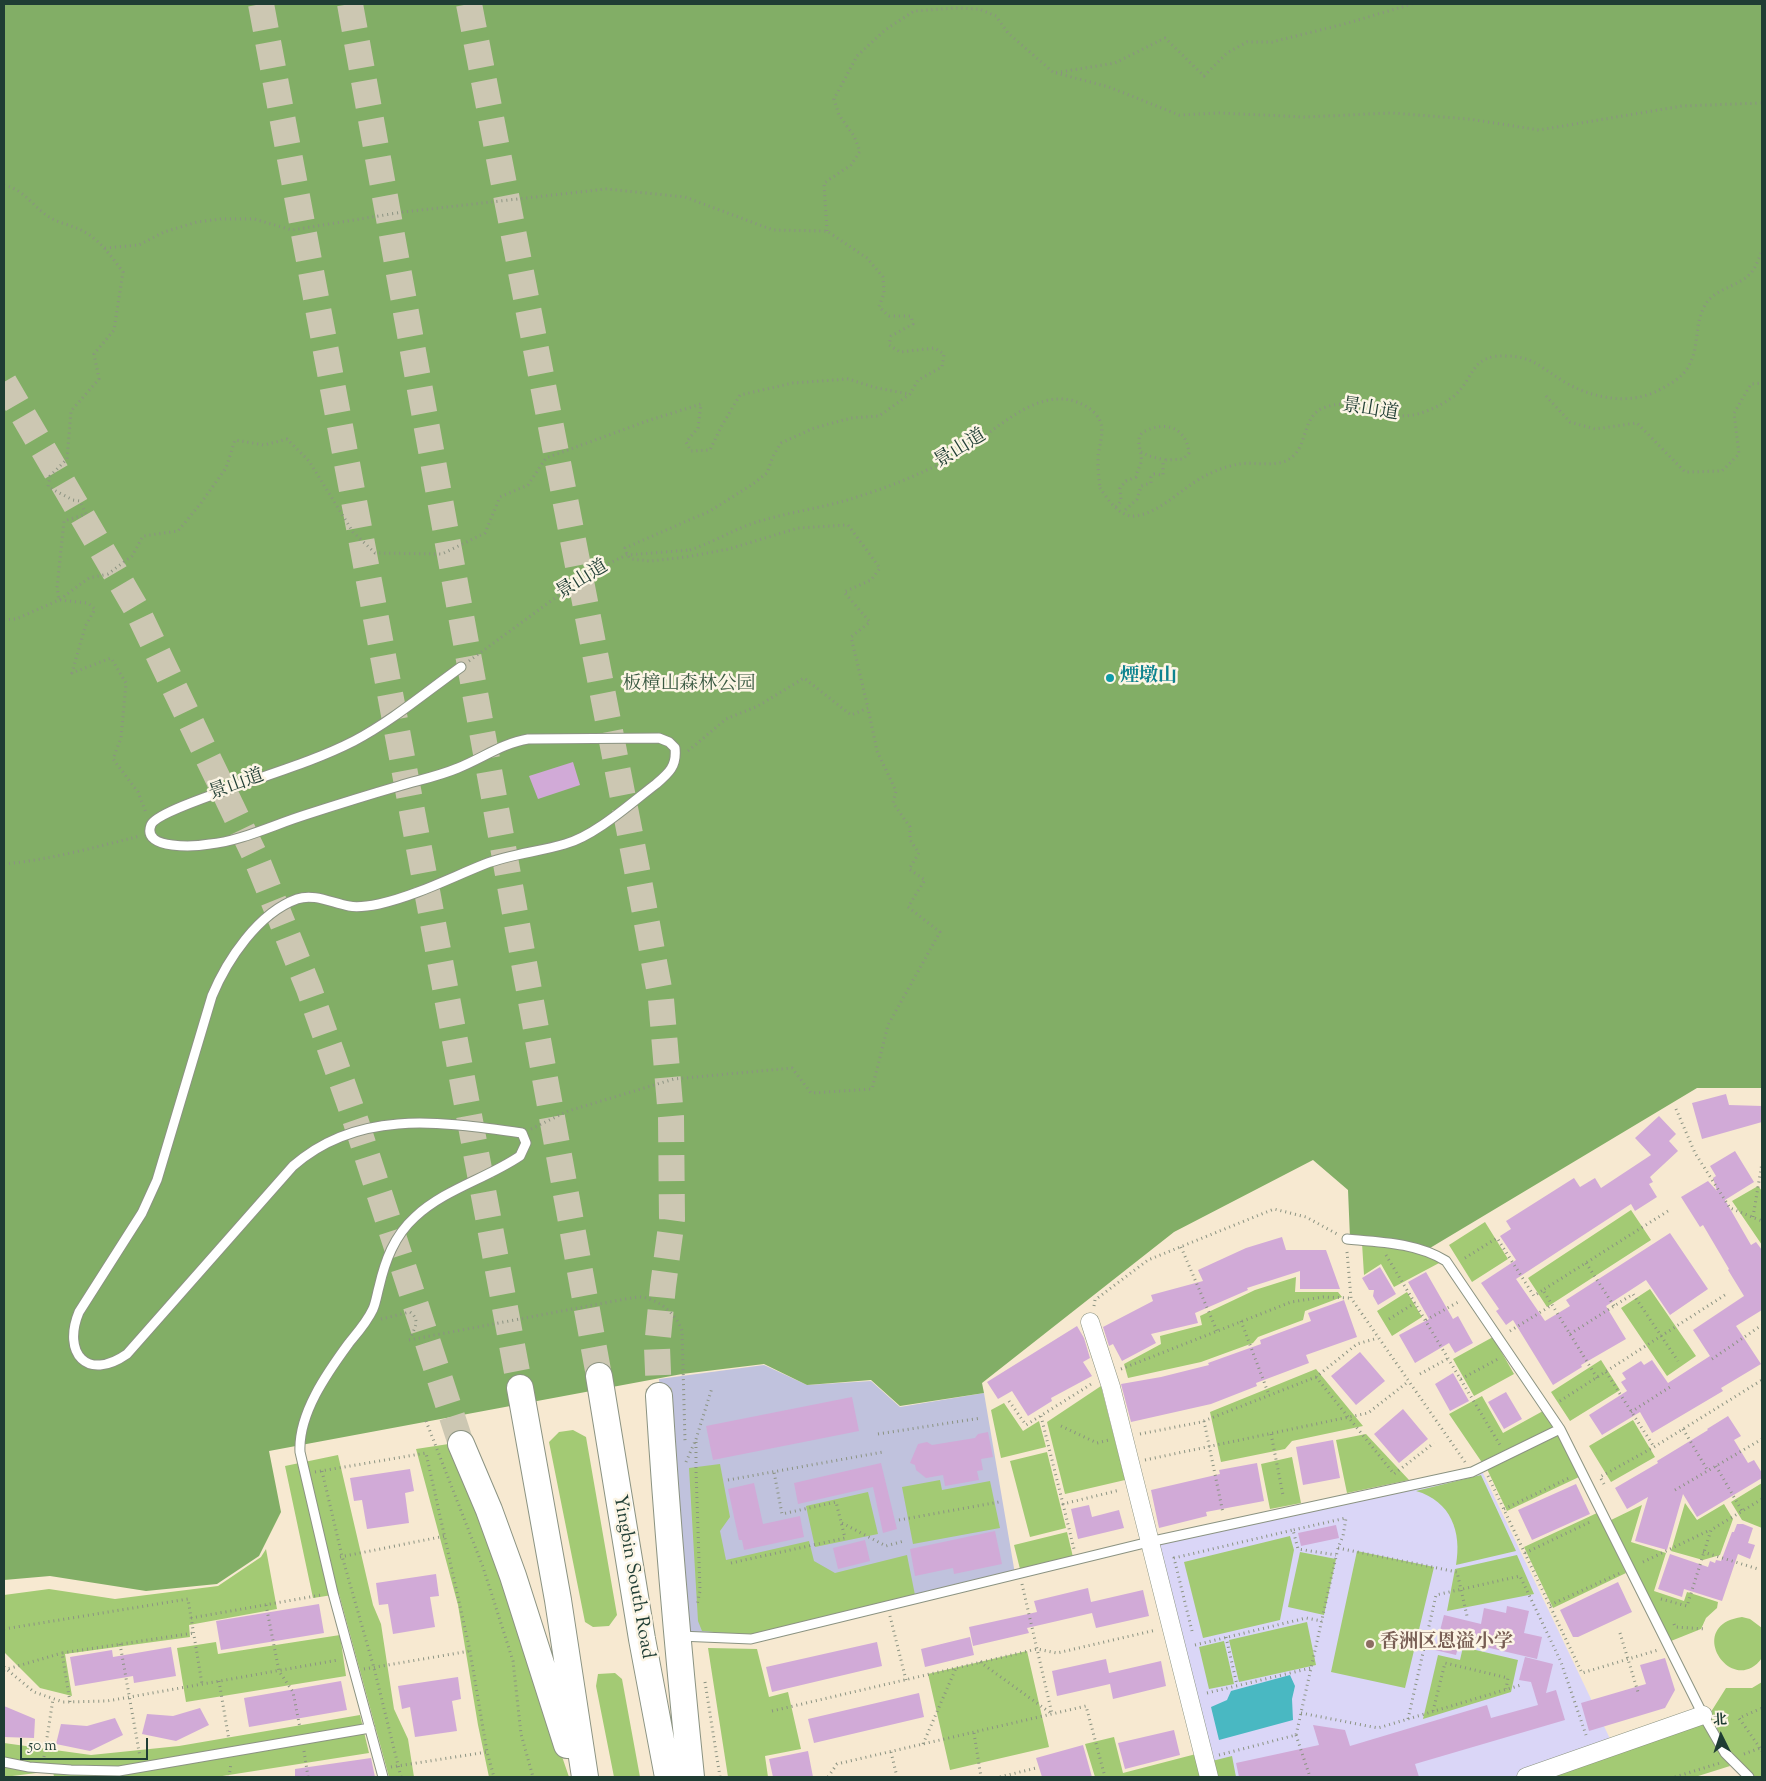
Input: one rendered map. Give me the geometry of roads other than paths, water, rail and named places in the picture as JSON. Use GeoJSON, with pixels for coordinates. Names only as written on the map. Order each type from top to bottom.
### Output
{"type":"FeatureCollection","features":[{"type":"Feature","properties":{"kind":"main road","name":"Yingbin South Road"},"geometry":{"type":"LineString","coordinates":[[598,1376],[642,1639],[668,1777]]}},
{"type":"Feature","properties":{"kind":"main road"},"geometry":{"type":"LineString","coordinates":[[520,1388],[558,1600],[585,1777]]}},
{"type":"Feature","properties":{"kind":"main road"},"geometry":{"type":"LineString","coordinates":[[659,1396],[666,1512],[687,1631],[691,1777]]}},
{"type":"Feature","properties":{"kind":"main road"},"geometry":{"type":"LineString","coordinates":[[461,1444],[489,1510],[513,1576],[578,1777]]}},
{"type":"Feature","properties":{"kind":"street"},"geometry":{"type":"LineString","coordinates":[[1090,1322],[1107,1374],[1171,1626],[1213,1754],[1209,1777]]}},
{"type":"Feature","properties":{"kind":"street"},"geometry":{"type":"LineString","coordinates":[[1526,1777],[1703,1714]]}},
{"type":"Feature","properties":{"kind":"lane","name":"景山道"},"geometry":{"type":"LineString","coordinates":[[370,1728],[333,1593],[300,1452],[300,1441],[308,1410],[317,1391],[374,1307],[388,1258],[393,1245],[403,1229],[416,1216],[439,1199],[520,1156],[526,1143],[525,1138],[522,1134],[446,1123],[384,1125],[342,1136],[319,1147],[294,1166],[127,1354],[115,1362],[102,1366],[91,1366],[81,1359],[77,1351],[73,1338],[74,1324],[142,1214],[157,1180],[212,996],[220,978],[236,953],[257,926],[270,914],[298,898],[310,897],[352,906],[379,904],[512,855],[578,840],[666,776],[676,760],[675,748],[669,742],[659,738],[528,739],[513,743],[456,768],[422,780],[220,843],[182,847],[165,844],[154,838],[150,829],[154,820],[180,807],[325,754],[355,740],[383,724],[461,667]]}},
{"type":"Feature","properties":{"kind":"lane"},"geometry":{"type":"LineString","coordinates":[[1347,1239],[1391,1242],[1433,1253],[1446,1261],[1560,1429],[1703,1714],[1725,1753],[1749,1777]]}},
{"type":"Feature","properties":{"kind":"lane"},"geometry":{"type":"LineString","coordinates":[[687,1631],[751,1639],[1149,1542],[1472,1472],[1560,1429]]}},
{"type":"Feature","properties":{"kind":"lane"},"geometry":{"type":"LineString","coordinates":[[4,1762],[42,1768],[119,1771],[370,1728],[382,1773]]}},
{"type":"Feature","properties":{"kind":"water"},"geometry":{"type":"Polygon","coordinates":[[[1290,1675],[1295,1686],[1292,1699],[1293,1720],[1219,1740],[1211,1707],[1227,1700],[1231,1691],[1290,1675]]]}},
{"type":"Feature","properties":{"kind":"tunnel"},"geometry":{"type":"LineString","coordinates":[[261,4],[520,1388]]}},
{"type":"Feature","properties":{"kind":"tunnel"},"geometry":{"type":"LineString","coordinates":[[350,4],[599,1376]]}},
{"type":"Feature","properties":{"kind":"tunnel"},"geometry":{"type":"LineString","coordinates":[[469,4],[661,999],[671,1117],[672,1219],[657,1347],[659,1396]]}},
{"type":"Feature","properties":{"kind":"tunnel"},"geometry":{"type":"LineString","coordinates":[[4,382],[137,610],[257,860],[309,989],[356,1122],[461,1444]]}},
{"type":"Feature","properties":{"kind":"place","name":"煙墩山"},"geometry":{"type":"Point","coordinates":[1110,678]}},
{"type":"Feature","properties":{"kind":"place","name":"香洲区恩溢小学"},"geometry":{"type":"Point","coordinates":[1370,1644]}},
{"type":"Feature","properties":{"kind":"park label","name":"板樟山森林公园"},"geometry":{"type":"Point","coordinates":[689,686]}}]}
